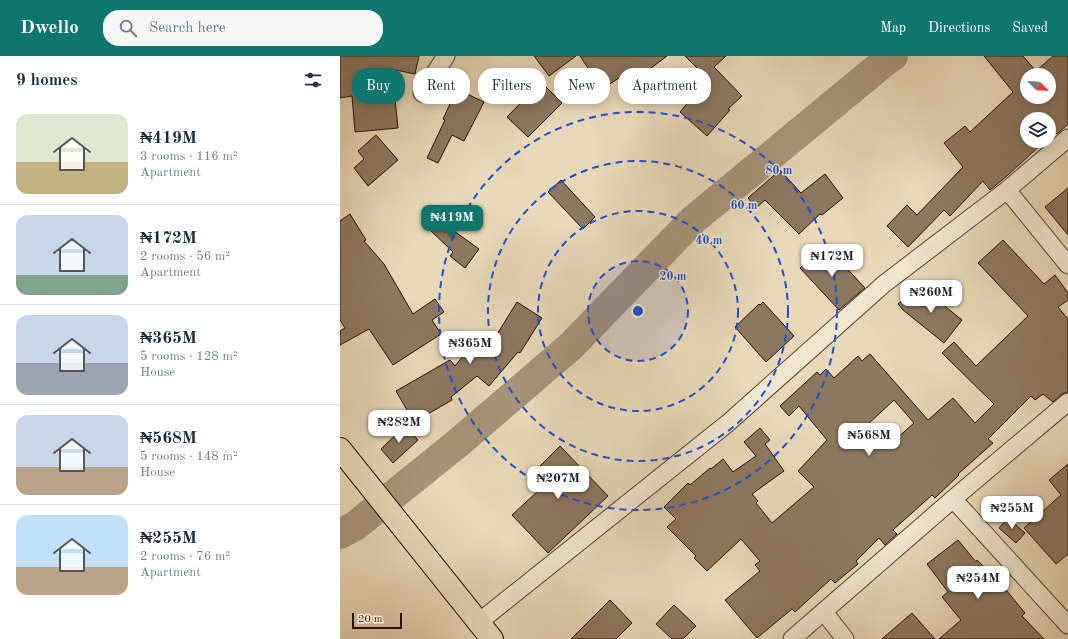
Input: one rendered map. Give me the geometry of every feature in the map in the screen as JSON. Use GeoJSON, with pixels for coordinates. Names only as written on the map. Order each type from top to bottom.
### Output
{"type":"FeatureCollection","features":[{"type":"Feature","properties":{"kind":"main road"},"geometry":{"type":"LineString","coordinates":[[340,450],[492,639]]}},
{"type":"Feature","properties":{"kind":"street"},"geometry":{"type":"LineString","coordinates":[[438,68],[446,56]]}},
{"type":"Feature","properties":{"kind":"street"},"geometry":{"type":"LineString","coordinates":[[479,622],[728,423],[884,284],[1006,190],[1068,138]]}},
{"type":"Feature","properties":{"kind":"street"},"geometry":{"type":"LineString","coordinates":[[1006,190],[1068,265]]}},
{"type":"Feature","properties":{"kind":"street"},"geometry":{"type":"LineString","coordinates":[[792,639],[1068,402]]}},
{"type":"Feature","properties":{"kind":"street"},"geometry":{"type":"LineString","coordinates":[[954,499],[1068,625]]}},
{"type":"Feature","properties":{"kind":"street"},"geometry":{"type":"LineString","coordinates":[[824,612],[845,639]]}},
{"type":"Feature","properties":{"kind":"building"},"geometry":{"type":"Polygon","coordinates":[[[340,56],[419,56],[416,68],[413,68],[413,74],[405,72],[405,68],[352,68],[352,96],[340,98],[340,56]]]}},
{"type":"Feature","properties":{"kind":"building"},"geometry":{"type":"Polygon","coordinates":[[[534,56],[576,56],[560,68],[554,68],[554,72],[549,76],[546,72],[546,68],[543,68],[534,56]]]}},
{"type":"Feature","properties":{"kind":"building"},"geometry":{"type":"Polygon","coordinates":[[[580,56],[667,56],[651,68],[618,68],[618,79],[610,84],[610,68],[588,68],[580,56]]]}},
{"type":"Feature","properties":{"kind":"building"},"geometry":{"type":"Polygon","coordinates":[[[685,56],[726,56],[714,67],[742,96],[728,109],[730,110],[707,136],[680,112],[687,104],[711,104],[711,68],[697,68],[685,56]]]}},
{"type":"Feature","properties":{"kind":"building"},"geometry":{"type":"Polygon","coordinates":[[[984,56],[1023,56],[1033,68],[1020,68],[1020,104],[1056,104],[1056,68],[1039,68],[1053,56],[1068,56],[1068,124],[1057,134],[1056,112],[1020,112],[1020,148],[1037,148],[990,190],[983,181],[950,216],[944,210],[908,247],[887,226],[907,205],[917,215],[963,167],[944,143],[965,126],[970,132],[1013,92],[984,56]]]}},
{"type":"Feature","properties":{"kind":"building"},"geometry":{"type":"Polygon","coordinates":[[[546,87],[554,95],[554,104],[561,104],[528,137],[507,117],[520,104],[546,104],[546,87]]]}},
{"type":"Feature","properties":{"kind":"building"},"geometry":{"type":"Polygon","coordinates":[[[470,95],[478,99],[478,104],[483,104],[464,141],[452,135],[438,163],[427,158],[445,120],[443,119],[450,104],[470,104],[470,95]]]}},
{"type":"Feature","properties":{"kind":"building"},"geometry":{"type":"Polygon","coordinates":[[[353,104],[396,104],[398,128],[355,132],[353,104]]]}},
{"type":"Feature","properties":{"kind":"building"},"geometry":{"type":"Polygon","coordinates":[[[376,135],[398,160],[368,186],[354,168],[364,159],[358,151],[376,135]]]}},
{"type":"Feature","properties":{"kind":"building"},"geometry":{"type":"Polygon","coordinates":[[[780,170],[801,193],[825,174],[843,198],[822,215],[820,214],[799,234],[765,200],[756,208],[748,198],[780,170]]]}},
{"type":"Feature","properties":{"kind":"building"},"geometry":{"type":"Polygon","coordinates":[[[561,180],[595,217],[583,229],[548,192],[561,180]]]}},
{"type":"Feature","properties":{"kind":"building"},"geometry":{"type":"Polygon","coordinates":[[[1068,188],[1068,235],[1045,207],[1068,188]]]}},
{"type":"Feature","properties":{"kind":"building"},"geometry":{"type":"Polygon","coordinates":[[[440,210],[451,221],[447,226],[479,249],[465,268],[450,256],[453,252],[425,225],[440,210]]]}},
{"type":"Feature","properties":{"kind":"building"},"geometry":{"type":"Polygon","coordinates":[[[350,214],[366,240],[364,241],[384,264],[413,314],[435,299],[444,312],[432,320],[441,334],[393,365],[369,329],[340,345],[340,331],[345,328],[340,320],[340,221],[350,214]]]}},
{"type":"Feature","properties":{"kind":"building"},"geometry":{"type":"Polygon","coordinates":[[[1003,240],[1044,284],[1055,275],[1068,293],[1068,300],[1058,307],[1068,319],[1068,392],[1062,394],[1053,402],[1043,394],[1035,400],[1031,396],[988,439],[993,443],[958,474],[959,475],[935,498],[932,495],[893,530],[897,534],[885,545],[879,538],[856,561],[858,564],[835,583],[831,579],[795,612],[792,609],[757,638],[725,600],[760,571],[755,565],[760,561],[741,539],[707,571],[694,558],[696,556],[667,527],[676,519],[664,507],[688,483],[690,485],[723,459],[733,472],[756,456],[744,442],[760,428],[770,440],[765,444],[784,471],[752,494],[758,501],[756,503],[772,523],[814,487],[798,471],[827,440],[799,406],[789,416],[780,406],[817,372],[820,375],[826,369],[834,378],[858,356],[862,361],[870,354],[928,420],[953,398],[975,423],[994,404],[942,353],[954,342],[976,366],[1028,316],[978,263],[1003,240]],[[894,400],[867,425],[885,449],[914,423],[894,400]]]}},
{"type":"Feature","properties":{"kind":"building"},"geometry":{"type":"Polygon","coordinates":[[[825,245],[865,288],[839,310],[800,268],[825,245]]]}},
{"type":"Feature","properties":{"kind":"building"},"geometry":{"type":"Polygon","coordinates":[[[922,285],[926,291],[962,320],[944,343],[903,310],[898,304],[922,285]]]}},
{"type":"Feature","properties":{"kind":"building"},"geometry":{"type":"Polygon","coordinates":[[[517,302],[542,318],[520,353],[518,352],[489,386],[477,376],[451,397],[452,400],[414,422],[396,391],[450,360],[455,366],[480,335],[491,344],[517,302]]]}},
{"type":"Feature","properties":{"kind":"building"},"geometry":{"type":"Polygon","coordinates":[[[763,302],[794,336],[766,362],[735,327],[763,302]]]}},
{"type":"Feature","properties":{"kind":"building"},"geometry":{"type":"Polygon","coordinates":[[[405,426],[418,440],[393,463],[381,449],[405,426]]]}},
{"type":"Feature","properties":{"kind":"building"},"geometry":{"type":"Polygon","coordinates":[[[560,446],[608,496],[548,553],[512,515],[538,491],[527,479],[560,446]]]}},
{"type":"Feature","properties":{"kind":"building"},"geometry":{"type":"Polygon","coordinates":[[[1068,464],[1068,554],[1056,564],[1024,528],[1061,495],[1049,480],[1068,464]]]}},
{"type":"Feature","properties":{"kind":"building"},"geometry":{"type":"Polygon","coordinates":[[[1008,518],[1025,533],[1016,543],[999,528],[1008,518]]]}},
{"type":"Feature","properties":{"kind":"building"},"geometry":{"type":"Polygon","coordinates":[[[958,540],[976,562],[977,560],[997,579],[1025,613],[1022,616],[1044,639],[939,639],[961,620],[942,597],[948,592],[927,564],[958,540]]]}},
{"type":"Feature","properties":{"kind":"building"},"geometry":{"type":"Polygon","coordinates":[[[610,600],[632,623],[616,639],[571,639],[610,600]]]}},
{"type":"Feature","properties":{"kind":"building"},"geometry":{"type":"Polygon","coordinates":[[[674,605],[696,626],[683,639],[672,639],[656,624],[674,605]]]}},
{"type":"Feature","properties":{"kind":"building"},"geometry":{"type":"Polygon","coordinates":[[[912,613],[935,639],[882,639],[912,613]]]}},
{"type":"Feature","properties":{"kind":"waterway"},"geometry":{"type":"LineString","coordinates":[[340,534],[355,526],[458,443],[571,346],[693,220],[893,56]]}}]}
